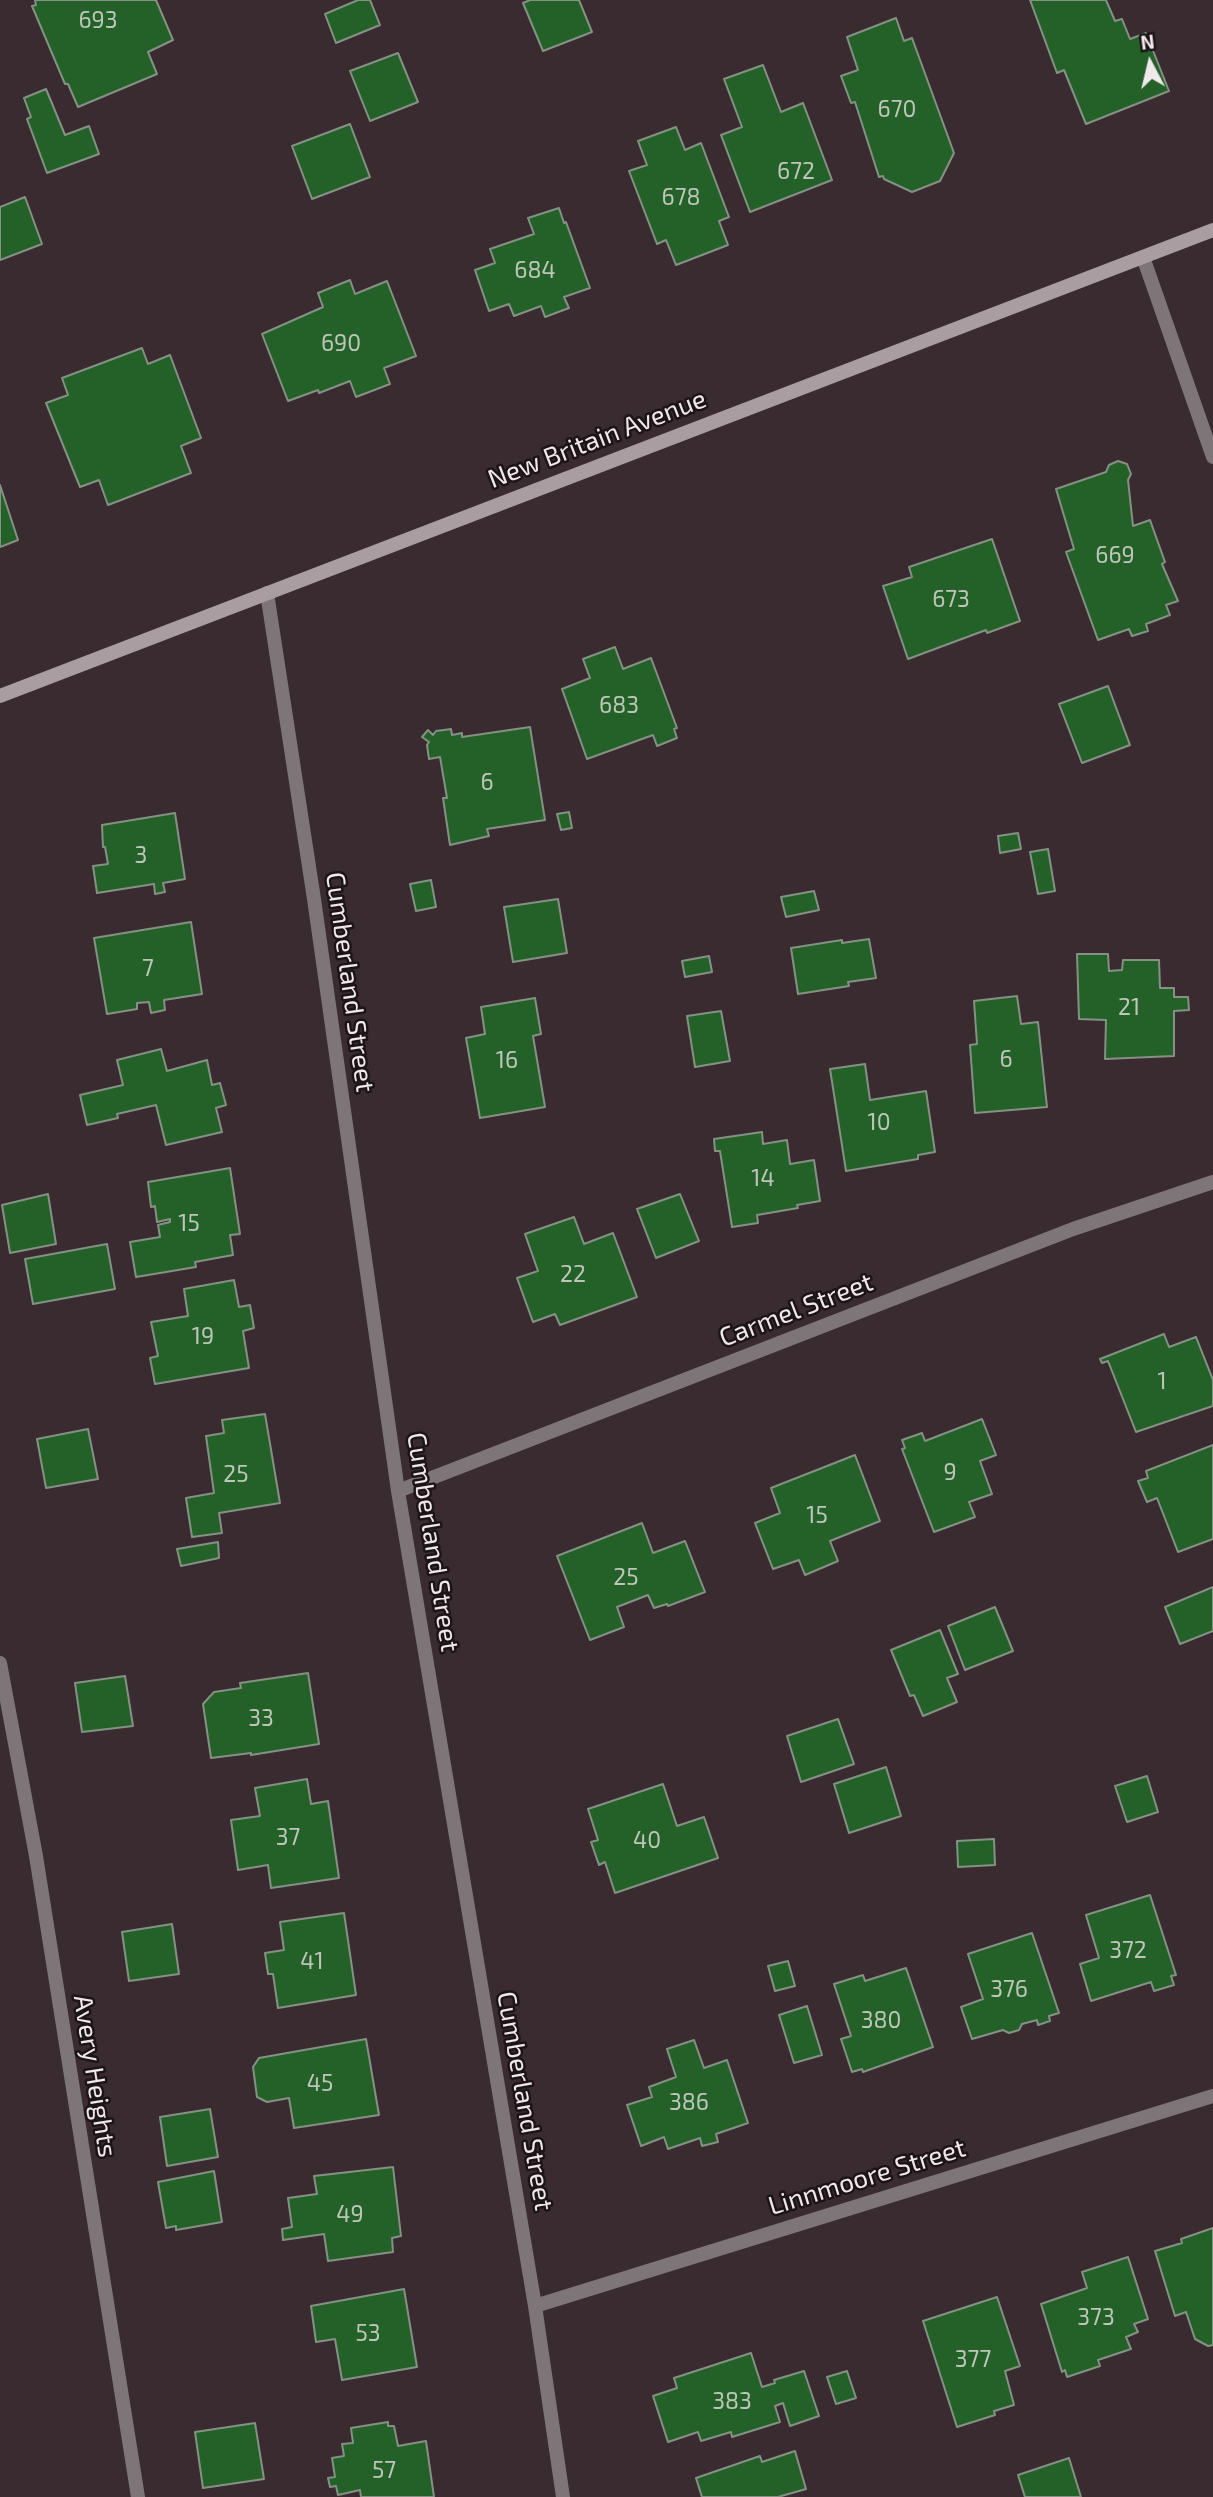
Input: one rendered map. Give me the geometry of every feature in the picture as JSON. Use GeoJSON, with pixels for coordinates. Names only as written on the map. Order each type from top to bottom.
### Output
{"type":"FeatureCollection","features":[{"type":"Feature","properties":{"kind":"main road","name":"New Britain Avenue"},"geometry":{"type":"LineString","coordinates":[[0,696],[1213,230]]}},
{"type":"Feature","properties":{"kind":"street"},"geometry":{"type":"LineString","coordinates":[[1143,257],[1213,457]]}},
{"type":"Feature","properties":{"kind":"street","name":"Cumberland Street"},"geometry":{"type":"LineString","coordinates":[[267,593],[314,899],[398,1491],[535,2306],[563,2497]]}},
{"type":"Feature","properties":{"kind":"street","name":"Carmel Street"},"geometry":{"type":"LineString","coordinates":[[398,1491],[1073,1229],[1213,1182]]}},
{"type":"Feature","properties":{"kind":"street","name":"Avery Heights"},"geometry":{"type":"LineString","coordinates":[[0,1662],[36,1856],[138,2497]]}},
{"type":"Feature","properties":{"kind":"street","name":"Linnmoore Street"},"geometry":{"type":"LineString","coordinates":[[535,2306],[1213,2096]]}},
{"type":"Feature","properties":{"kind":"building"},"geometry":{"type":"Polygon","coordinates":[[[35,0],[156,0],[173,40],[148,52],[157,74],[78,107],[68,84],[65,84],[32,6],[36,5],[35,0]]]}},
{"type":"Feature","properties":{"kind":"building"},"geometry":{"type":"Polygon","coordinates":[[[358,0],[370,0],[380,25],[336,43],[325,14],[358,0]]]}},
{"type":"Feature","properties":{"kind":"building"},"geometry":{"type":"Polygon","coordinates":[[[530,0],[579,0],[592,32],[543,51],[523,3],[530,0]]]}},
{"type":"Feature","properties":{"kind":"building"},"geometry":{"type":"Polygon","coordinates":[[[1030,0],[1106,0],[1115,21],[1122,19],[1130,39],[1146,33],[1169,91],[1086,124],[1064,70],[1057,73],[1030,0]]]}},
{"type":"Feature","properties":{"kind":"building"},"geometry":{"type":"Polygon","coordinates":[[[896,18],[904,41],[912,38],[954,153],[940,181],[912,192],[884,179],[883,176],[879,177],[855,102],[851,103],[841,76],[858,70],[847,37],[896,18]]]}},
{"type":"Feature","properties":{"kind":"building"},"geometry":{"type":"Polygon","coordinates":[[[398,53],[418,102],[370,121],[350,71],[398,53]]]}},
{"type":"Feature","properties":{"kind":"building"},"geometry":{"type":"Polygon","coordinates":[[[763,65],[781,112],[803,103],[832,180],[750,212],[721,135],[742,127],[724,79],[763,65]]]}},
{"type":"Feature","properties":{"kind":"building"},"geometry":{"type":"Polygon","coordinates":[[[46,89],[65,135],[89,126],[99,154],[47,173],[27,119],[31,117],[24,98],[46,89]]]}},
{"type":"Feature","properties":{"kind":"building"},"geometry":{"type":"Polygon","coordinates":[[[350,124],[370,177],[312,199],[292,146],[350,124]]]}},
{"type":"Feature","properties":{"kind":"building"},"geometry":{"type":"Polygon","coordinates":[[[676,127],[685,150],[701,143],[729,217],[719,221],[728,245],[676,265],[666,240],[657,244],[629,171],[647,165],[638,141],[676,127]]]}},
{"type":"Feature","properties":{"kind":"building"},"geometry":{"type":"Polygon","coordinates":[[[25,197],[42,244],[0,260],[0,207],[25,197]]]}},
{"type":"Feature","properties":{"kind":"building"},"geometry":{"type":"Polygon","coordinates":[[[559,208],[590,288],[564,297],[569,308],[545,317],[541,306],[514,316],[509,304],[489,311],[475,270],[495,263],[490,249],[534,234],[528,218],[559,208]]]}},
{"type":"Feature","properties":{"kind":"building"},"geometry":{"type":"Polygon","coordinates":[[[350,280],[355,294],[387,281],[416,356],[384,368],[390,384],[356,397],[350,381],[288,401],[262,334],[323,307],[318,293],[350,280]]]}},
{"type":"Feature","properties":{"kind":"building"},"geometry":{"type":"Polygon","coordinates":[[[142,348],[148,364],[170,355],[201,438],[181,446],[191,473],[108,505],[99,480],[80,487],[46,403],[68,395],[62,378],[142,348]]]}},
{"type":"Feature","properties":{"kind":"building"},"geometry":{"type":"Polygon","coordinates":[[[1118,461],[1127,464],[1131,474],[1128,480],[1133,526],[1150,520],[1165,562],[1162,564],[1178,601],[1166,605],[1170,615],[1146,624],[1148,631],[1132,636],[1129,629],[1098,640],[1066,552],[1074,549],[1056,489],[1106,472],[1109,465],[1118,461]]]}},
{"type":"Feature","properties":{"kind":"building"},"geometry":{"type":"Polygon","coordinates":[[[0,485],[18,540],[0,547],[0,485]]]}},
{"type":"Feature","properties":{"kind":"building"},"geometry":{"type":"Polygon","coordinates":[[[992,539],[1020,621],[987,633],[986,630],[908,659],[883,586],[912,577],[909,567],[992,539]]]}},
{"type":"Feature","properties":{"kind":"building"},"geometry":{"type":"Polygon","coordinates":[[[615,647],[623,669],[651,658],[677,728],[674,729],[677,738],[657,746],[653,735],[587,759],[562,689],[590,678],[583,659],[615,647]]]}},
{"type":"Feature","properties":{"kind":"building"},"geometry":{"type":"Polygon","coordinates":[[[1108,686],[1130,745],[1082,763],[1059,704],[1108,686]]]}},
{"type":"Feature","properties":{"kind":"building"},"geometry":{"type":"Polygon","coordinates":[[[530,727],[545,820],[487,829],[489,836],[450,845],[443,798],[447,798],[440,757],[429,759],[429,742],[422,737],[428,730],[433,735],[436,731],[451,729],[452,735],[462,733],[462,737],[530,727]]]}},
{"type":"Feature","properties":{"kind":"building"},"geometry":{"type":"Polygon","coordinates":[[[569,812],[572,828],[561,830],[557,814],[569,812]]]}},
{"type":"Feature","properties":{"kind":"building"},"geometry":{"type":"Polygon","coordinates":[[[175,813],[185,879],[163,883],[165,892],[155,894],[154,884],[97,893],[93,866],[108,864],[103,847],[102,825],[175,813]]]}},
{"type":"Feature","properties":{"kind":"building"},"geometry":{"type":"Polygon","coordinates":[[[1018,833],[1021,849],[1000,853],[998,836],[1018,833]]]}},
{"type":"Feature","properties":{"kind":"building"},"geometry":{"type":"Polygon","coordinates":[[[1048,849],[1055,891],[1038,894],[1030,852],[1048,849]]]}},
{"type":"Feature","properties":{"kind":"building"},"geometry":{"type":"Polygon","coordinates":[[[431,880],[436,907],[416,911],[410,884],[431,880]]]}},
{"type":"Feature","properties":{"kind":"building"},"geometry":{"type":"Polygon","coordinates":[[[814,891],[819,910],[786,917],[781,897],[814,891]]]}},
{"type":"Feature","properties":{"kind":"building"},"geometry":{"type":"Polygon","coordinates":[[[558,899],[567,953],[513,962],[504,907],[558,899]]]}},
{"type":"Feature","properties":{"kind":"building"},"geometry":{"type":"Polygon","coordinates":[[[191,922],[202,994],[164,1000],[165,1010],[151,1013],[149,1002],[137,1003],[137,1009],[107,1014],[94,938],[191,922]]]}},
{"type":"Feature","properties":{"kind":"building"},"geometry":{"type":"Polygon","coordinates":[[[869,939],[876,978],[848,982],[849,986],[798,994],[791,948],[842,940],[842,943],[869,939]]]}},
{"type":"Feature","properties":{"kind":"building"},"geometry":{"type":"Polygon","coordinates":[[[1077,954],[1108,954],[1109,971],[1122,970],[1123,960],[1159,960],[1160,988],[1174,988],[1174,997],[1188,997],[1189,1010],[1174,1011],[1174,1056],[1105,1059],[1106,1020],[1079,1019],[1077,954]]]}},
{"type":"Feature","properties":{"kind":"building"},"geometry":{"type":"Polygon","coordinates":[[[709,956],[712,972],[685,977],[682,961],[709,956]]]}},
{"type":"Feature","properties":{"kind":"building"},"geometry":{"type":"Polygon","coordinates":[[[1017,996],[1021,1024],[1038,1022],[1047,1107],[975,1113],[970,1045],[977,1044],[974,1001],[1017,996]]]}},
{"type":"Feature","properties":{"kind":"building"},"geometry":{"type":"Polygon","coordinates":[[[535,998],[541,1034],[533,1036],[545,1107],[480,1118],[466,1038],[485,1034],[481,1007],[535,998]]]}},
{"type":"Feature","properties":{"kind":"building"},"geometry":{"type":"Polygon","coordinates":[[[721,1011],[730,1061],[695,1067],[687,1016],[721,1011]]]}},
{"type":"Feature","properties":{"kind":"building"},"geometry":{"type":"Polygon","coordinates":[[[161,1049],[167,1071],[207,1060],[212,1085],[220,1083],[226,1105],[216,1108],[222,1132],[166,1145],[156,1105],[117,1114],[118,1118],[87,1125],[80,1095],[123,1085],[117,1060],[161,1049]]]}},
{"type":"Feature","properties":{"kind":"building"},"geometry":{"type":"Polygon","coordinates":[[[865,1064],[870,1100],[926,1091],[935,1152],[918,1155],[918,1159],[846,1171],[830,1069],[865,1064]]]}},
{"type":"Feature","properties":{"kind":"building"},"geometry":{"type":"Polygon","coordinates":[[[762,1132],[763,1144],[787,1140],[790,1164],[814,1160],[820,1201],[757,1215],[758,1223],[732,1227],[720,1151],[715,1151],[714,1139],[762,1132]]]}},
{"type":"Feature","properties":{"kind":"building"},"geometry":{"type":"Polygon","coordinates":[[[230,1168],[240,1234],[230,1235],[233,1255],[195,1262],[196,1267],[136,1277],[130,1242],[160,1237],[158,1225],[170,1222],[170,1219],[157,1222],[155,1206],[151,1207],[148,1182],[230,1168]]]}},
{"type":"Feature","properties":{"kind":"building"},"geometry":{"type":"Polygon","coordinates":[[[48,1194],[56,1244],[10,1253],[2,1205],[48,1194]]]}},
{"type":"Feature","properties":{"kind":"building"},"geometry":{"type":"Polygon","coordinates":[[[680,1194],[699,1241],[656,1258],[637,1209],[680,1194]]]}},
{"type":"Feature","properties":{"kind":"building"},"geometry":{"type":"Polygon","coordinates":[[[574,1217],[584,1244],[613,1233],[637,1297],[560,1325],[555,1314],[533,1322],[517,1278],[538,1271],[525,1234],[574,1217]]]}},
{"type":"Feature","properties":{"kind":"building"},"geometry":{"type":"Polygon","coordinates":[[[107,1244],[115,1289],[33,1304],[25,1259],[107,1244]]]}},
{"type":"Feature","properties":{"kind":"building"},"geometry":{"type":"Polygon","coordinates":[[[234,1280],[239,1307],[250,1305],[254,1328],[243,1331],[249,1368],[155,1384],[150,1358],[158,1356],[151,1322],[188,1316],[184,1289],[234,1280]]]}},
{"type":"Feature","properties":{"kind":"building"},"geometry":{"type":"Polygon","coordinates":[[[1164,1334],[1169,1347],[1196,1337],[1213,1380],[1213,1406],[1136,1432],[1108,1361],[1102,1363],[1100,1359],[1164,1334]]]}},
{"type":"Feature","properties":{"kind":"building"},"geometry":{"type":"Polygon","coordinates":[[[265,1414],[280,1503],[219,1513],[222,1533],[192,1537],[186,1498],[214,1493],[206,1436],[224,1433],[222,1420],[265,1414]]]}},
{"type":"Feature","properties":{"kind":"building"},"geometry":{"type":"Polygon","coordinates":[[[982,1419],[996,1455],[980,1461],[992,1494],[969,1502],[975,1517],[934,1532],[902,1449],[905,1448],[902,1440],[922,1433],[925,1441],[982,1419]]]}},
{"type":"Feature","properties":{"kind":"building"},"geometry":{"type":"Polygon","coordinates":[[[88,1429],[98,1479],[46,1488],[37,1439],[88,1429]]]}},
{"type":"Feature","properties":{"kind":"building"},"geometry":{"type":"Polygon","coordinates":[[[1213,1445],[1213,1539],[1178,1552],[1157,1498],[1147,1502],[1138,1481],[1148,1478],[1146,1471],[1213,1445]]]}},
{"type":"Feature","properties":{"kind":"building"},"geometry":{"type":"Polygon","coordinates":[[[855,1455],[880,1521],[830,1541],[838,1561],[805,1575],[799,1560],[773,1569],[755,1523],[780,1513],[771,1488],[855,1455]]]}},
{"type":"Feature","properties":{"kind":"building"},"geometry":{"type":"Polygon","coordinates":[[[642,1523],[653,1553],[685,1541],[705,1592],[668,1606],[667,1604],[654,1608],[648,1595],[617,1607],[624,1627],[590,1640],[557,1556],[642,1523]]]}},
{"type":"Feature","properties":{"kind":"building"},"geometry":{"type":"Polygon","coordinates":[[[218,1542],[219,1558],[181,1566],[177,1549],[218,1542]]]}},
{"type":"Feature","properties":{"kind":"building"},"geometry":{"type":"Polygon","coordinates":[[[1213,1587],[1213,1631],[1180,1644],[1165,1607],[1213,1587]]]}},
{"type":"Feature","properties":{"kind":"building"},"geometry":{"type":"Polygon","coordinates":[[[995,1607],[1013,1651],[965,1670],[948,1626],[995,1607]]]}},
{"type":"Feature","properties":{"kind":"building"},"geometry":{"type":"Polygon","coordinates":[[[940,1630],[958,1674],[947,1678],[957,1702],[923,1716],[914,1695],[910,1696],[891,1650],[940,1630]]]}},
{"type":"Feature","properties":{"kind":"building"},"geometry":{"type":"Polygon","coordinates":[[[308,1673],[319,1744],[251,1755],[211,1758],[203,1704],[214,1692],[241,1688],[240,1683],[308,1673]]]}},
{"type":"Feature","properties":{"kind":"building"},"geometry":{"type":"Polygon","coordinates":[[[125,1676],[133,1726],[82,1732],[75,1683],[125,1676]]]}},
{"type":"Feature","properties":{"kind":"building"},"geometry":{"type":"Polygon","coordinates":[[[838,1719],[854,1764],[801,1782],[787,1736],[838,1719]]]}},
{"type":"Feature","properties":{"kind":"building"},"geometry":{"type":"Polygon","coordinates":[[[886,1767],[901,1816],[849,1833],[834,1784],[886,1767]]]}},
{"type":"Feature","properties":{"kind":"building"},"geometry":{"type":"Polygon","coordinates":[[[1147,1776],[1158,1812],[1127,1822],[1115,1786],[1147,1776]]]}},
{"type":"Feature","properties":{"kind":"building"},"geometry":{"type":"Polygon","coordinates":[[[307,1779],[311,1804],[328,1801],[339,1878],[271,1888],[268,1865],[238,1870],[231,1820],[260,1816],[255,1788],[307,1779]]]}},
{"type":"Feature","properties":{"kind":"building"},"geometry":{"type":"Polygon","coordinates":[[[663,1784],[677,1826],[704,1817],[718,1858],[615,1893],[605,1862],[599,1865],[591,1842],[598,1840],[588,1809],[663,1784]]]}},
{"type":"Feature","properties":{"kind":"building"},"geometry":{"type":"Polygon","coordinates":[[[994,1839],[995,1865],[958,1867],[957,1841],[994,1839]]]}},
{"type":"Feature","properties":{"kind":"building"},"geometry":{"type":"Polygon","coordinates":[[[1150,1895],[1176,1975],[1171,1976],[1174,1985],[1154,1991],[1151,1982],[1091,2001],[1080,1964],[1099,1958],[1086,1915],[1150,1895]]]}},
{"type":"Feature","properties":{"kind":"building"},"geometry":{"type":"Polygon","coordinates":[[[344,1913],[356,1995],[278,2008],[273,1974],[268,1974],[265,1953],[284,1950],[280,1922],[344,1913]]]}},
{"type":"Feature","properties":{"kind":"building"},"geometry":{"type":"Polygon","coordinates":[[[172,1924],[179,1974],[129,1981],[122,1932],[172,1924]]]}},
{"type":"Feature","properties":{"kind":"building"},"geometry":{"type":"Polygon","coordinates":[[[1032,1933],[1059,2013],[1049,2016],[1050,2021],[1038,2025],[1037,2020],[1022,2024],[1019,2030],[1009,2033],[1003,2030],[972,2039],[961,2007],[983,1999],[968,1954],[1032,1933]]]}},
{"type":"Feature","properties":{"kind":"building"},"geometry":{"type":"Polygon","coordinates":[[[788,1961],[795,1986],[775,1991],[768,1966],[788,1961]]]}},
{"type":"Feature","properties":{"kind":"building"},"geometry":{"type":"Polygon","coordinates":[[[906,1968],[933,2047],[863,2072],[862,2069],[852,2072],[841,2039],[851,2036],[834,1984],[863,1975],[865,1981],[906,1968]]]}},
{"type":"Feature","properties":{"kind":"building"},"geometry":{"type":"Polygon","coordinates":[[[807,2006],[822,2055],[794,2063],[779,2015],[807,2006]]]}},
{"type":"Feature","properties":{"kind":"building"},"geometry":{"type":"Polygon","coordinates":[[[366,2039],[379,2115],[294,2128],[289,2098],[267,2102],[257,2097],[253,2067],[259,2058],[366,2039]]]}},
{"type":"Feature","properties":{"kind":"building"},"geometry":{"type":"Polygon","coordinates":[[[694,2040],[704,2068],[727,2060],[748,2123],[716,2134],[718,2142],[702,2146],[700,2138],[668,2149],[664,2137],[641,2146],[627,2105],[652,2097],[649,2087],[676,2077],[667,2049],[694,2040]]]}},
{"type":"Feature","properties":{"kind":"building"},"geometry":{"type":"Polygon","coordinates":[[[210,2109],[218,2157],[167,2166],[160,2117],[210,2109]]]}},
{"type":"Feature","properties":{"kind":"building"},"geometry":{"type":"Polygon","coordinates":[[[393,2167],[401,2236],[392,2238],[393,2252],[328,2261],[324,2234],[283,2240],[282,2229],[292,2227],[288,2198],[317,2194],[314,2176],[393,2167]]]}},
{"type":"Feature","properties":{"kind":"building"},"geometry":{"type":"Polygon","coordinates":[[[214,2171],[222,2222],[176,2230],[176,2226],[166,2228],[158,2182],[214,2171]]]}},
{"type":"Feature","properties":{"kind":"building"},"geometry":{"type":"Polygon","coordinates":[[[1213,2228],[1213,2345],[1208,2346],[1195,2339],[1186,2312],[1175,2316],[1155,2251],[1182,2243],[1181,2239],[1213,2228]]]}},
{"type":"Feature","properties":{"kind":"building"},"geometry":{"type":"Polygon","coordinates":[[[1128,2257],[1148,2319],[1134,2324],[1138,2332],[1126,2337],[1131,2349],[1098,2360],[1100,2366],[1067,2377],[1065,2370],[1062,2372],[1041,2304],[1087,2288],[1082,2272],[1128,2257]]]}},
{"type":"Feature","properties":{"kind":"building"},"geometry":{"type":"Polygon","coordinates":[[[404,2289],[417,2367],[342,2380],[335,2339],[316,2342],[311,2306],[404,2289]]]}},
{"type":"Feature","properties":{"kind":"building"},"geometry":{"type":"Polygon","coordinates":[[[997,2297],[1020,2366],[1005,2371],[1014,2405],[994,2411],[995,2415],[957,2427],[923,2321],[997,2297]]]}},
{"type":"Feature","properties":{"kind":"building"},"geometry":{"type":"Polygon","coordinates":[[[751,2353],[762,2387],[775,2383],[774,2380],[804,2371],[819,2416],[790,2426],[783,2403],[775,2406],[780,2422],[732,2437],[731,2432],[701,2441],[698,2432],[668,2442],[653,2396],[677,2388],[674,2378],[751,2353]]]}},
{"type":"Feature","properties":{"kind":"building"},"geometry":{"type":"Polygon","coordinates":[[[847,2371],[856,2398],[836,2404],[827,2377],[847,2371]]]}},
{"type":"Feature","properties":{"kind":"building"},"geometry":{"type":"Polygon","coordinates":[[[388,2422],[388,2426],[394,2426],[398,2446],[426,2441],[434,2497],[361,2497],[360,2490],[338,2495],[336,2486],[330,2487],[328,2478],[335,2477],[332,2458],[344,2456],[342,2444],[353,2443],[351,2428],[388,2422]]]}},
{"type":"Feature","properties":{"kind":"building"},"geometry":{"type":"Polygon","coordinates":[[[255,2423],[264,2479],[203,2488],[195,2432],[255,2423]]]}},
{"type":"Feature","properties":{"kind":"building"},"geometry":{"type":"Polygon","coordinates":[[[795,2451],[806,2489],[778,2497],[702,2497],[696,2478],[760,2456],[762,2462],[795,2451]]]}},
{"type":"Feature","properties":{"kind":"building"},"geometry":{"type":"Polygon","coordinates":[[[1069,2458],[1081,2497],[1025,2497],[1018,2475],[1069,2458]]]}}]}
